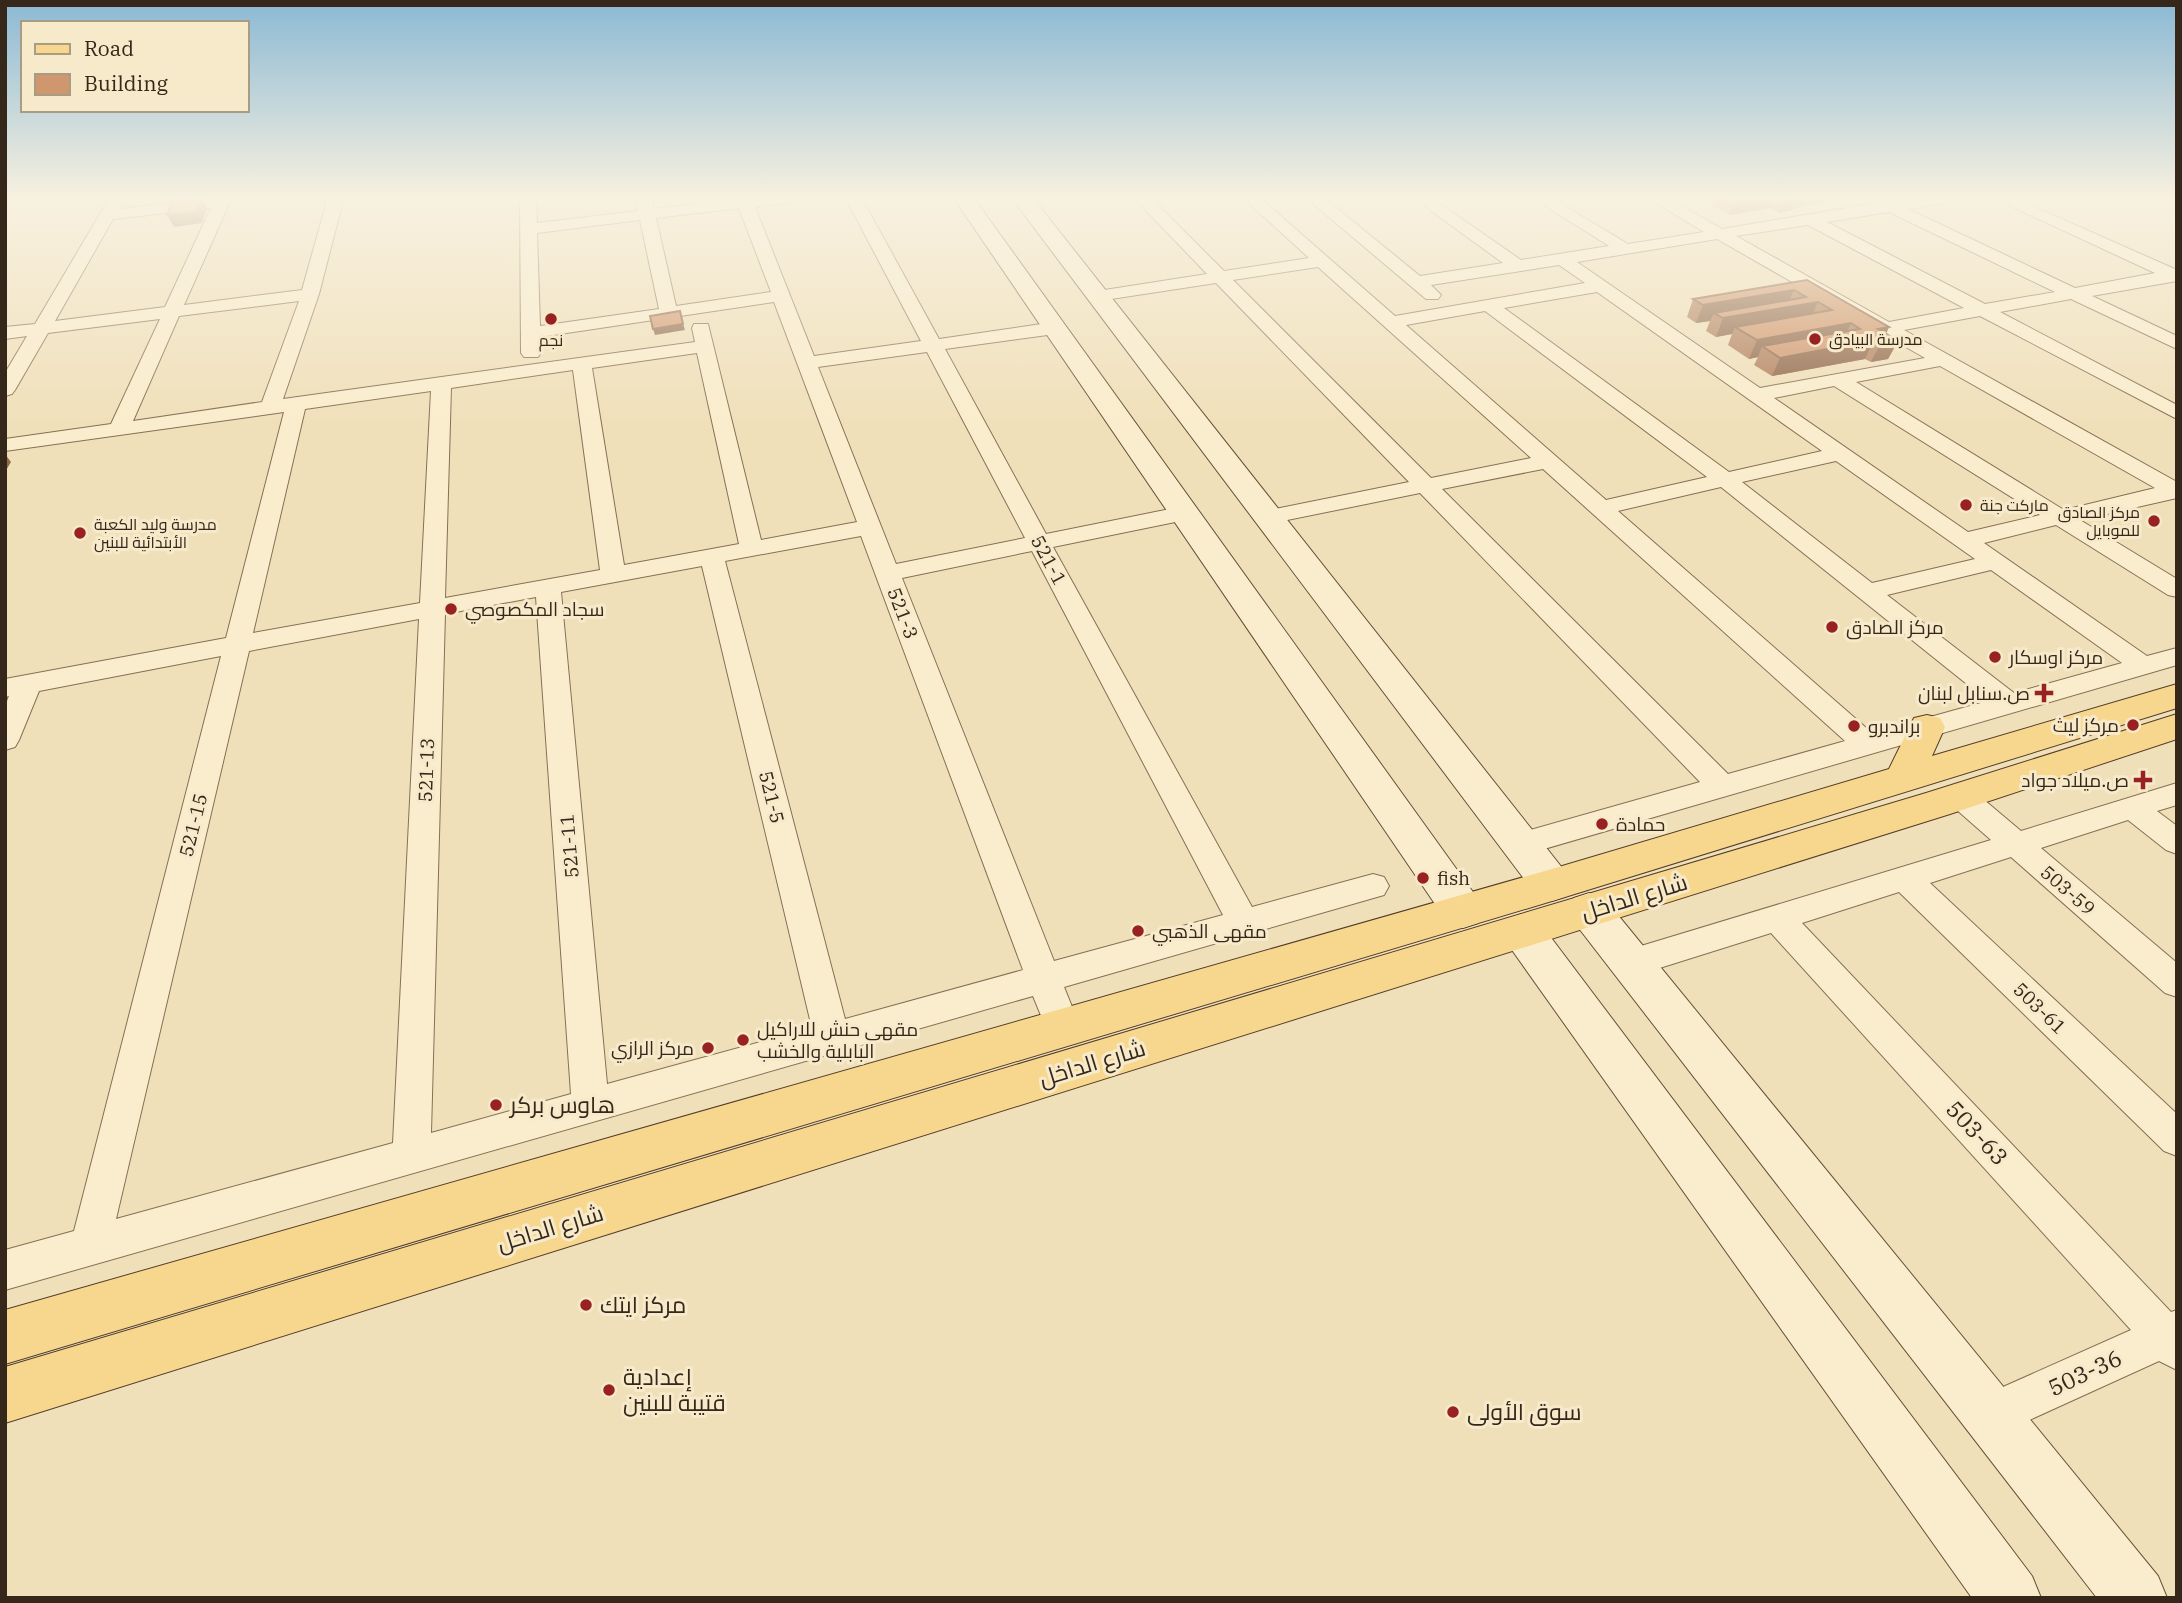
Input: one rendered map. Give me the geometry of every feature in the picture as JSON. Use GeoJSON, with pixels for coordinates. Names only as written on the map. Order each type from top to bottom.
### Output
{"type":"FeatureCollection","features":[{"type":"Feature","properties":{"kind":"main road","name":"شارع الداخل"},"geometry":{"type":"LineString","coordinates":[[5,1395],[1522,931],[1571,898],[1757,820],[1902,780],[2177,696]]}},
{"type":"Feature","properties":{"kind":"main road","name":"شارع الداخل"},"geometry":{"type":"LineString","coordinates":[[5,1337],[1463,911],[1571,898],[1960,796],[2177,726]]}},
{"type":"Feature","properties":{"kind":"main road"},"geometry":{"type":"LineString","coordinates":[[1902,780],[1927,727]]}},
{"type":"Feature","properties":{"kind":"street"},"geometry":{"type":"LineString","coordinates":[[5,390],[74,272]]}},
{"type":"Feature","properties":{"kind":"street"},"geometry":{"type":"LineString","coordinates":[[119,429],[190,272]]}},
{"type":"Feature","properties":{"kind":"street","name":"521-15"},"geometry":{"type":"LineString","coordinates":[[90,1246],[237,645],[283,406],[316,272]]}},
{"type":"Feature","properties":{"kind":"street"},"geometry":{"type":"LineString","coordinates":[[529,272],[531,371]]}},
{"type":"Feature","properties":{"kind":"street"},"geometry":{"type":"LineString","coordinates":[[660,272],[669,313]]}},
{"type":"Feature","properties":{"kind":"street","name":"521-3"},"geometry":{"type":"LineString","coordinates":[[772,272],[1063,1028]]}},
{"type":"Feature","properties":{"kind":"street","name":"521-1"},"geometry":{"type":"LineString","coordinates":[[893,272],[1244,923]]}},
{"type":"Feature","properties":{"kind":"street"},"geometry":{"type":"LineString","coordinates":[[1048,272],[1064,286],[1268,517],[1520,844],[1630,963],[2136,1598]]}},
{"type":"Feature","properties":{"kind":"street"},"geometry":{"type":"LineString","coordinates":[[1057,272],[1064,286],[1055,328],[1463,911]]}},
{"type":"Feature","properties":{"kind":"street"},"geometry":{"type":"LineString","coordinates":[[1214,272],[1721,786]]}},
{"type":"Feature","properties":{"kind":"street"},"geometry":{"type":"LineString","coordinates":[[1064,286],[1220,278],[1257,272]]}},
{"type":"Feature","properties":{"kind":"street"},"geometry":{"type":"LineString","coordinates":[[1334,272],[1868,745]]}},
{"type":"Feature","properties":{"kind":"street"},"geometry":{"type":"LineString","coordinates":[[1405,272],[1450,311]]}},
{"type":"Feature","properties":{"kind":"street"},"geometry":{"type":"LineString","coordinates":[[1417,282],[1481,272]]}},
{"type":"Feature","properties":{"kind":"street"},"geometry":{"type":"LineString","coordinates":[[1579,272],[2144,666]]}},
{"type":"Feature","properties":{"kind":"street"},"geometry":{"type":"LineString","coordinates":[[1787,272],[2176,491]]}},
{"type":"Feature","properties":{"kind":"street"},"geometry":{"type":"LineString","coordinates":[[1908,272],[2177,413]]}},
{"type":"Feature","properties":{"kind":"street"},"geometry":{"type":"LineString","coordinates":[[2030,272],[2177,343]]}},
{"type":"Feature","properties":{"kind":"street"},"geometry":{"type":"LineString","coordinates":[[1886,328],[2176,275]]}},
{"type":"Feature","properties":{"kind":"street"},"geometry":{"type":"LineString","coordinates":[[1391,322],[1598,286]]}},
{"type":"Feature","properties":{"kind":"street"},"geometry":{"type":"LineString","coordinates":[[5,333],[310,294]]}},
{"type":"Feature","properties":{"kind":"street"},"geometry":{"type":"LineString","coordinates":[[531,333],[781,296]]}},
{"type":"Feature","properties":{"kind":"street"},"geometry":{"type":"LineString","coordinates":[[1487,304],[1724,479],[2010,704]]}},
{"type":"Feature","properties":{"kind":"street"},"geometry":{"type":"LineString","coordinates":[[698,308],[704,346],[752,550]]}},
{"type":"Feature","properties":{"kind":"street"},"geometry":{"type":"LineString","coordinates":[[807,363],[1055,328]]}},
{"type":"Feature","properties":{"kind":"street"},"geometry":{"type":"LineString","coordinates":[[5,445],[704,346]]}},
{"type":"Feature","properties":{"kind":"street"},"geometry":{"type":"LineString","coordinates":[[1757,395],[1943,359]]}},
{"type":"Feature","properties":{"kind":"street"},"geometry":{"type":"LineString","coordinates":[[582,364],[613,575]]}},
{"type":"Feature","properties":{"kind":"street"},"geometry":{"type":"LineString","coordinates":[[1838,380],[2177,590]]}},
{"type":"Feature","properties":{"kind":"street","name":"521-13"},"geometry":{"type":"LineString","coordinates":[[411,1156],[441,384]]}},
{"type":"Feature","properties":{"kind":"street"},"geometry":{"type":"LineString","coordinates":[[1602,508],[1840,453]]}},
{"type":"Feature","properties":{"kind":"street"},"geometry":{"type":"LineString","coordinates":[[1268,517],[1548,461]]}},
{"type":"Feature","properties":{"kind":"street"},"geometry":{"type":"LineString","coordinates":[[1965,540],[2176,491]]}},
{"type":"Feature","properties":{"kind":"street"},"geometry":{"type":"LineString","coordinates":[[888,573],[1185,513]]}},
{"type":"Feature","properties":{"kind":"street"},"geometry":{"type":"LineString","coordinates":[[5,740],[17,686],[870,527]]}},
{"type":"Feature","properties":{"kind":"street","name":"521-5"},"geometry":{"type":"LineString","coordinates":[[712,557],[832,1037]]}},
{"type":"Feature","properties":{"kind":"street"},"geometry":{"type":"LineString","coordinates":[[1866,592],[1996,562]]}},
{"type":"Feature","properties":{"kind":"street","name":"521-11"},"geometry":{"type":"LineString","coordinates":[[548,587],[590,1105]]}},
{"type":"Feature","properties":{"kind":"street"},"geometry":{"type":"LineString","coordinates":[[1520,844],[2177,656]]}},
{"type":"Feature","properties":{"kind":"street"},"geometry":{"type":"LineString","coordinates":[[1630,963],[2177,794]]}},
{"type":"Feature","properties":{"kind":"street","name":"503-59"},"geometry":{"type":"LineString","coordinates":[[1960,796],[2177,983]]}},
{"type":"Feature","properties":{"kind":"street"},"geometry":{"type":"LineString","coordinates":[[2132,808],[2177,842]]}},
{"type":"Feature","properties":{"kind":"street","name":"503-61"},"geometry":{"type":"LineString","coordinates":[[1904,878],[2177,1139]]}},
{"type":"Feature","properties":{"kind":"street"},"geometry":{"type":"LineString","coordinates":[[5,1269],[1373,886]]}},
{"type":"Feature","properties":{"kind":"street","name":"503-63"},"geometry":{"type":"LineString","coordinates":[[1777,918],[2173,1339]]}},
{"type":"Feature","properties":{"kind":"street"},"geometry":{"type":"LineString","coordinates":[[1522,931],[2010,1598]]}},
{"type":"Feature","properties":{"kind":"street","name":"503-36"},"geometry":{"type":"LineString","coordinates":[[1992,1415],[2173,1339]]}},
{"type":"Feature","properties":{"kind":"building"},"geometry":{"type":"Polygon","coordinates":[[[1807,280],[1889,327],[1878,329],[1898,341],[1880,344],[1874,340],[1780,358],[1762,346],[1860,329],[1851,323],[1757,340],[1735,327],[1832,310],[1818,302],[1723,318],[1714,313],[1806,297],[1794,290],[1703,305],[1693,299],[1807,280]]]}},
{"type":"Feature","properties":{"kind":"building"},"geometry":{"type":"Polygon","coordinates":[[[680,311],[683,324],[653,329],[650,316],[680,311]]]}},
{"type":"Feature","properties":{"kind":"place","name":"نجم"},"geometry":{"type":"Point","coordinates":[551,319]}},
{"type":"Feature","properties":{"kind":"place","name":"مدرسة البيادق"},"geometry":{"type":"Point","coordinates":[1815,339]}},
{"type":"Feature","properties":{"kind":"place","name":"ماركت جنة"},"geometry":{"type":"Point","coordinates":[1966,505]}},
{"type":"Feature","properties":{"kind":"place","name":"مركز الصادق للموبايل"},"geometry":{"type":"Point","coordinates":[2154,521]}},
{"type":"Feature","properties":{"kind":"place","name":"مدرسة وليد الكعبة الأبتدائية للبنين"},"geometry":{"type":"Point","coordinates":[80,533]}},
{"type":"Feature","properties":{"kind":"place","name":"سجاد المكصوصي"},"geometry":{"type":"Point","coordinates":[451,609]}},
{"type":"Feature","properties":{"kind":"place","name":"مركز الصادق"},"geometry":{"type":"Point","coordinates":[1832,627]}},
{"type":"Feature","properties":{"kind":"place","name":"مركز اوسكار"},"geometry":{"type":"Point","coordinates":[1995,657]}},
{"type":"Feature","properties":{"kind":"place","name":"ص.سنابل لبنان"},"geometry":{"type":"Point","coordinates":[2044,693]}},
{"type":"Feature","properties":{"kind":"place","name":"مركز ليث"},"geometry":{"type":"Point","coordinates":[2133,725]}},
{"type":"Feature","properties":{"kind":"place","name":"براندبرو"},"geometry":{"type":"Point","coordinates":[1854,726]}},
{"type":"Feature","properties":{"kind":"place","name":"ص.ميلاد جواد"},"geometry":{"type":"Point","coordinates":[2143,780]}},
{"type":"Feature","properties":{"kind":"place","name":"حمادة"},"geometry":{"type":"Point","coordinates":[1602,824]}},
{"type":"Feature","properties":{"kind":"place","name":"fish"},"geometry":{"type":"Point","coordinates":[1423,878]}},
{"type":"Feature","properties":{"kind":"place","name":"مقهى الذهبي"},"geometry":{"type":"Point","coordinates":[1138,931]}},
{"type":"Feature","properties":{"kind":"place","name":"مقهى حنش للاراكيل البابلية والخشب"},"geometry":{"type":"Point","coordinates":[743,1040]}},
{"type":"Feature","properties":{"kind":"place","name":"مركز الرازي"},"geometry":{"type":"Point","coordinates":[708,1048]}},
{"type":"Feature","properties":{"kind":"place","name":"هاوس بركر"},"geometry":{"type":"Point","coordinates":[496,1105]}},
{"type":"Feature","properties":{"kind":"place","name":"مركز ايتك"},"geometry":{"type":"Point","coordinates":[586,1305]}},
{"type":"Feature","properties":{"kind":"place","name":"إعدادية قتيبة للبنين"},"geometry":{"type":"Point","coordinates":[609,1390]}},
{"type":"Feature","properties":{"kind":"place","name":"سوق الأولى"},"geometry":{"type":"Point","coordinates":[1453,1412]}}]}
